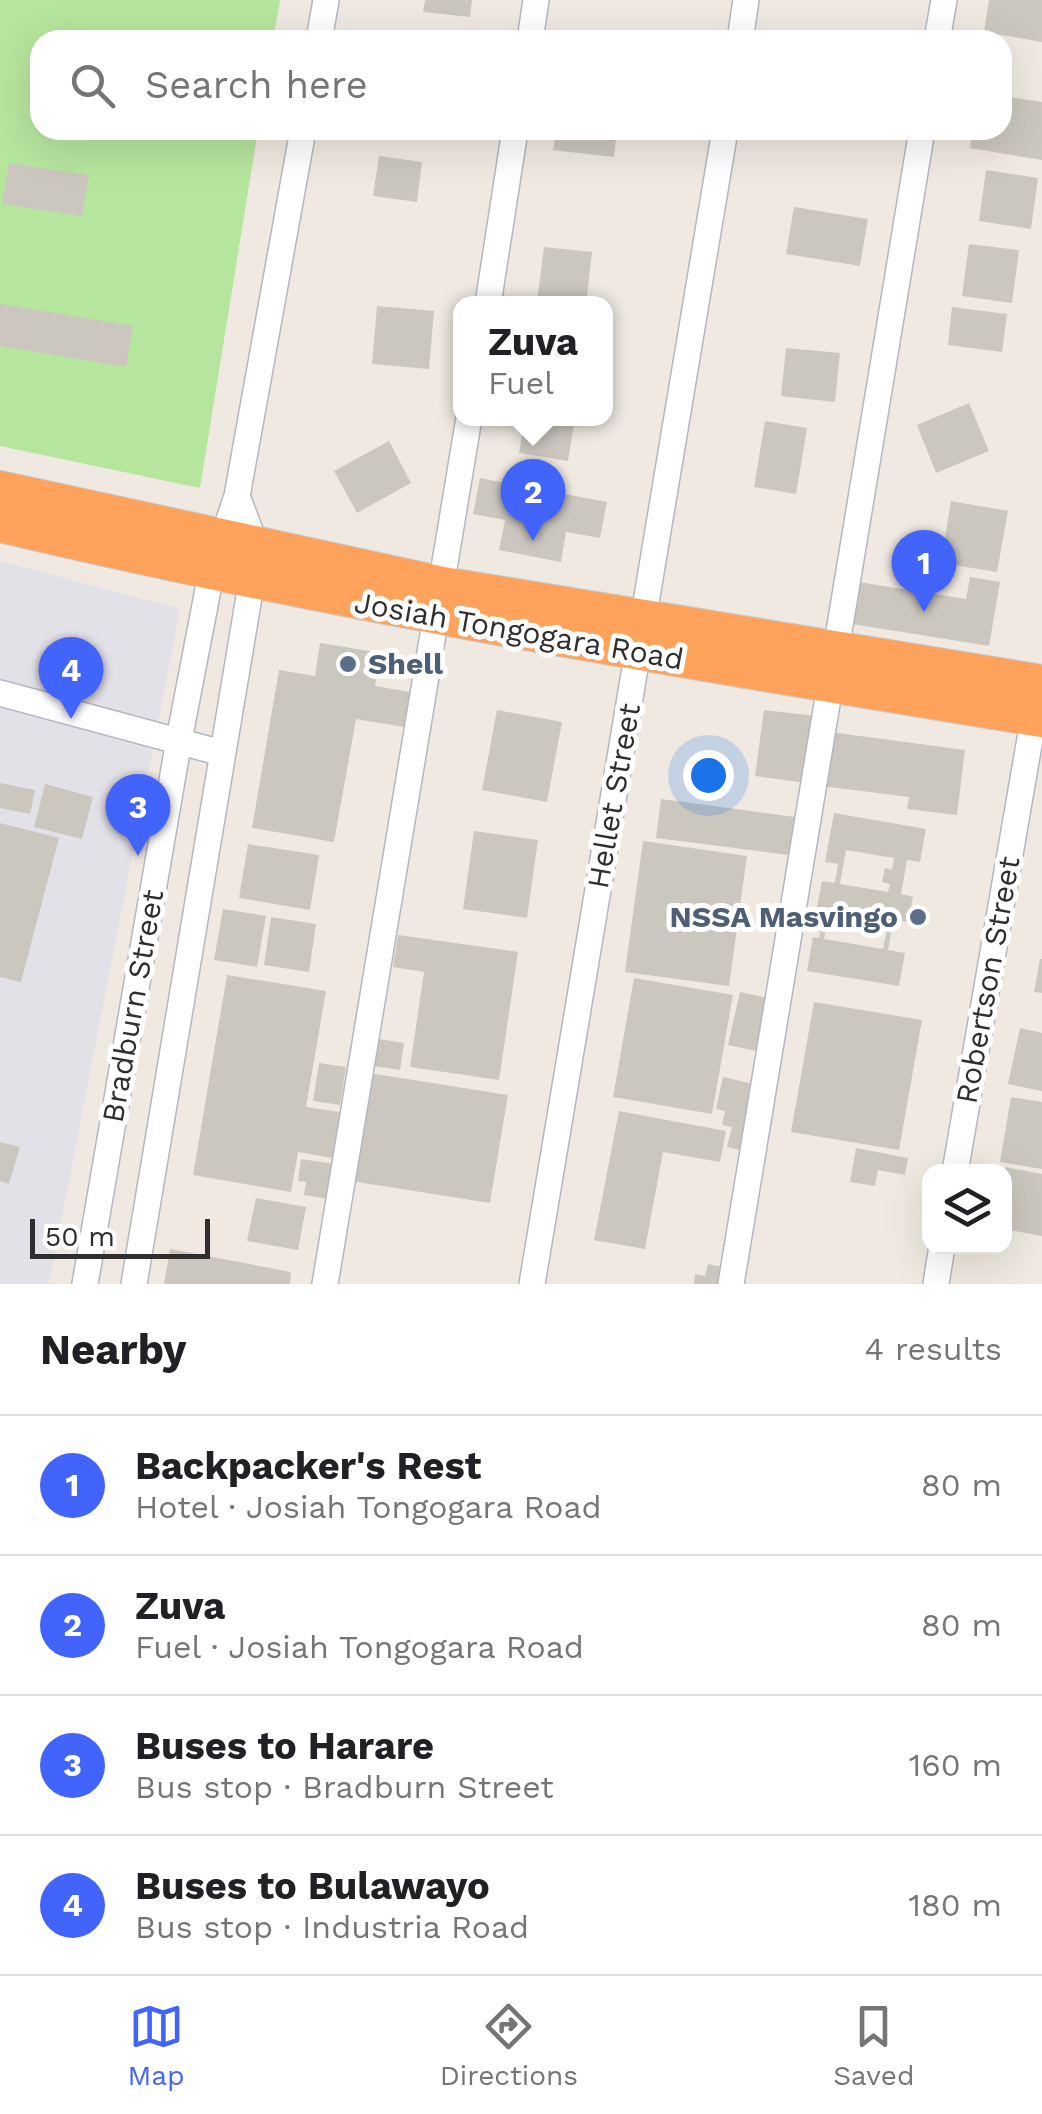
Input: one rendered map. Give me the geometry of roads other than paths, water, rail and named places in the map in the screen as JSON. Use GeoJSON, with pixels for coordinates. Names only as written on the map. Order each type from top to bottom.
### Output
{"type":"FeatureCollection","features":[{"type":"Feature","properties":{"kind":"highway","name":"Josiah Tongogara Road"},"geometry":{"type":"LineString","coordinates":[[0,490],[215,557]]}},
{"type":"Feature","properties":{"kind":"highway","name":"Josiah Tongogara Road"},"geometry":{"type":"LineString","coordinates":[[0,524],[215,557],[641,637],[1040,694]]}},
{"type":"Feature","properties":{"kind":"street"},"geometry":{"type":"LineString","coordinates":[[321,30],[326,0]]}},
{"type":"Feature","properties":{"kind":"street"},"geometry":{"type":"LineString","coordinates":[[532,30],[536,0]]}},
{"type":"Feature","properties":{"kind":"street"},"geometry":{"type":"LineString","coordinates":[[742,30],[746,0]]}},
{"type":"Feature","properties":{"kind":"street"},"geometry":{"type":"LineString","coordinates":[[939,30],[944,0]]}},
{"type":"Feature","properties":{"kind":"street","name":"Bradburn Street"},"geometry":{"type":"LineString","coordinates":[[85,1284],[178,740],[215,557],[237,496],[301,140]]}},
{"type":"Feature","properties":{"kind":"street"},"geometry":{"type":"LineString","coordinates":[[489,296],[514,140]]}},
{"type":"Feature","properties":{"kind":"street","name":"Hellet Street"},"geometry":{"type":"LineString","coordinates":[[532,1284],[723,140]]}},
{"type":"Feature","properties":{"kind":"street"},"geometry":{"type":"LineString","coordinates":[[731,1284],[920,140]]}},
{"type":"Feature","properties":{"kind":"street"},"geometry":{"type":"LineString","coordinates":[[324,1284],[469,426]]}},
{"type":"Feature","properties":{"kind":"street"},"geometry":{"type":"LineString","coordinates":[[237,496],[254,566]]}},
{"type":"Feature","properties":{"kind":"street","name":"Bradburn Street"},"geometry":{"type":"LineString","coordinates":[[134,1284],[254,566]]}},
{"type":"Feature","properties":{"kind":"street"},"geometry":{"type":"LineString","coordinates":[[0,693],[222,753]]}},
{"type":"Feature","properties":{"kind":"street","name":"Robertson Street"},"geometry":{"type":"LineString","coordinates":[[956,1164],[1040,694]]}},
{"type":"Feature","properties":{"kind":"street"},"geometry":{"type":"LineString","coordinates":[[936,1284],[941,1254]]}},
{"type":"Feature","properties":{"kind":"place","name":"Zuva"},"geometry":{"type":"Point","coordinates":[533,541]}},
{"type":"Feature","properties":{"kind":"place","name":"Backpacker's Rest"},"geometry":{"type":"Point","coordinates":[924,612]}},
{"type":"Feature","properties":{"kind":"place","name":"Shell"},"geometry":{"type":"Point","coordinates":[348,664]}},
{"type":"Feature","properties":{"kind":"place","name":"Buses to Bulawayo"},"geometry":{"type":"Point","coordinates":[71,719]}},
{"type":"Feature","properties":{"kind":"place","name":"Buses to Harare"},"geometry":{"type":"Point","coordinates":[138,856]}},
{"type":"Feature","properties":{"kind":"place","name":"NSSA Masvingo"},"geometry":{"type":"Point","coordinates":[918,917]}}]}
